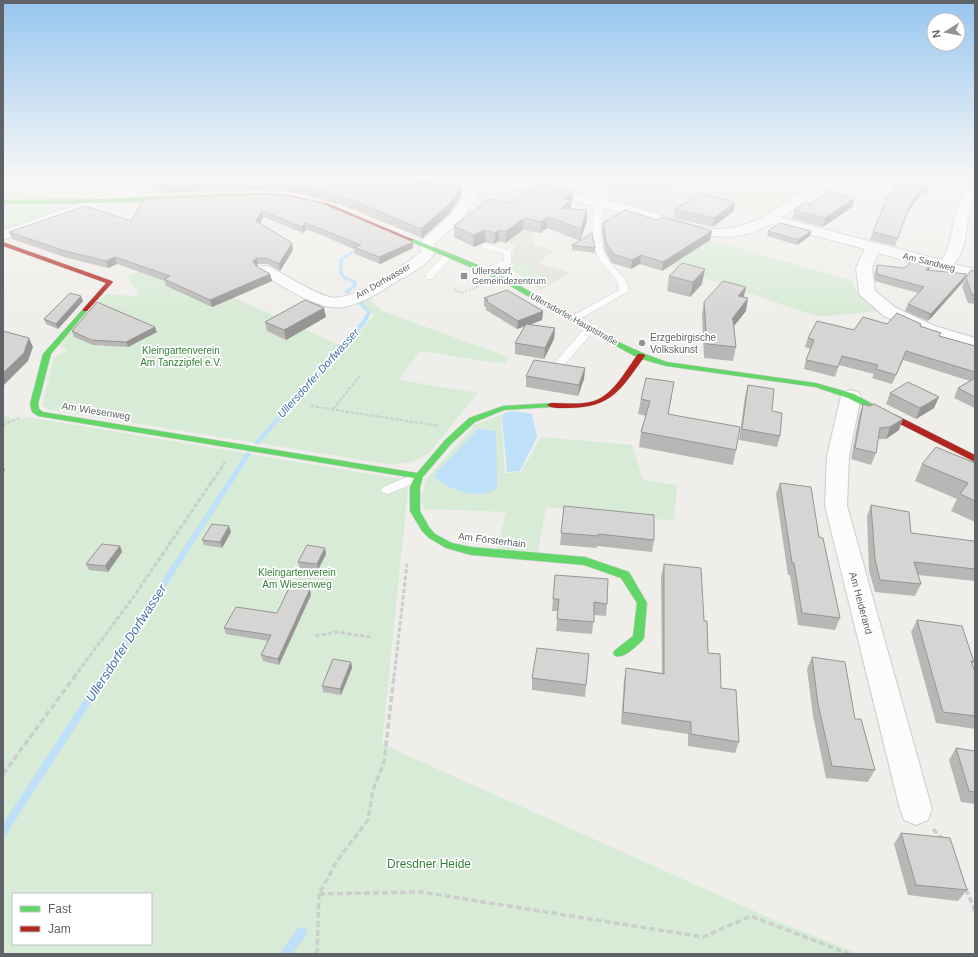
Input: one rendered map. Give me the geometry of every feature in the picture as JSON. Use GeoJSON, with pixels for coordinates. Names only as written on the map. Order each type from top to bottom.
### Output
{"type":"FeatureCollection","features":[{"type":"Feature","properties":{"kind":"street"},"geometry":{"type":"LineString","coordinates":[[3,236],[34,225]]}},
{"type":"Feature","properties":{"kind":"street","name":"Ullersdorfer Hauptstraße"},"geometry":{"type":"LineString","coordinates":[[375,225],[486,271],[641,356],[666,364],[816,385],[851,396],[975,459]]}},
{"type":"Feature","properties":{"kind":"street","name":"Am Dorfwasser"},"geometry":{"type":"LineString","coordinates":[[263,269],[322,300],[345,302],[366,293],[424,257],[429,250],[427,246],[429,240],[448,225]]}},
{"type":"Feature","properties":{"kind":"street"},"geometry":{"type":"LineString","coordinates":[[680,225],[717,233],[746,230],[756,225]]}},
{"type":"Feature","properties":{"kind":"street","name":"Am Sandweg"},"geometry":{"type":"LineString","coordinates":[[799,225],[873,248],[975,274]]}},
{"type":"Feature","properties":{"kind":"street"},"geometry":{"type":"LineString","coordinates":[[944,266],[954,253],[961,225]]}},
{"type":"Feature","properties":{"kind":"street","name":"Am Wiesenweg"},"geometry":{"type":"LineString","coordinates":[[3,244],[110,282],[46,354],[34,404],[35,410],[41,414],[418,476]]}},
{"type":"Feature","properties":{"kind":"street"},"geometry":{"type":"LineString","coordinates":[[873,248],[864,268],[867,293],[890,312],[929,330],[975,344]]}},
{"type":"Feature","properties":{"kind":"street"},"geometry":{"type":"LineString","coordinates":[[418,476],[459,430],[472,420],[504,408],[517,406],[582,405],[597,402],[608,396],[641,356]]}},
{"type":"Feature","properties":{"kind":"street","name":"Am Heiderand"},"geometry":{"type":"LineString","coordinates":[[851,396],[838,456],[836,506],[916,809]]}},
{"type":"Feature","properties":{"kind":"street","name":"Am Försterhain"},"geometry":{"type":"LineString","coordinates":[[418,476],[415,487],[415,511],[425,529],[449,546],[471,551],[585,561],[626,575],[642,603],[638,638],[619,653]]}},
{"type":"Feature","properties":{"kind":"lane"},"geometry":{"type":"LineString","coordinates":[[573,320],[624,291],[624,285],[620,277],[602,257],[596,233],[597,225]]}},
{"type":"Feature","properties":{"kind":"lane"},"geometry":{"type":"LineString","coordinates":[[486,246],[508,253],[508,262],[486,271]]}},
{"type":"Feature","properties":{"kind":"lane"},"geometry":{"type":"LineString","coordinates":[[429,277],[448,254]]}},
{"type":"Feature","properties":{"kind":"lane"},"geometry":{"type":"LineString","coordinates":[[560,363],[590,329]]}},
{"type":"Feature","properties":{"kind":"lane"},"geometry":{"type":"LineString","coordinates":[[388,490],[418,476]]}},
{"type":"Feature","properties":{"kind":"path"},"geometry":{"type":"LineString","coordinates":[[333,409],[360,376]]}},
{"type":"Feature","properties":{"kind":"path"},"geometry":{"type":"LineString","coordinates":[[311,406],[459,430]]}},
{"type":"Feature","properties":{"kind":"path"},"geometry":{"type":"LineString","coordinates":[[3,774],[132,599],[236,445]]}},
{"type":"Feature","properties":{"kind":"path"},"geometry":{"type":"LineString","coordinates":[[317,954],[319,894],[337,861],[368,820],[373,790],[384,762],[407,564]]}},
{"type":"Feature","properties":{"kind":"path"},"geometry":{"type":"LineString","coordinates":[[315,636],[337,632],[369,637],[370,633]]}},
{"type":"Feature","properties":{"kind":"path"},"geometry":{"type":"LineString","coordinates":[[916,809],[945,842]]}},
{"type":"Feature","properties":{"kind":"path"},"geometry":{"type":"LineString","coordinates":[[964,883],[975,911]]}},
{"type":"Feature","properties":{"kind":"path"},"geometry":{"type":"LineString","coordinates":[[319,894],[421,892],[703,937],[751,916],[850,954]]}},
{"type":"Feature","properties":{"kind":"shaded area"},"geometry":{"type":"Polygon","coordinates":[[[471,225],[542,225],[532,232],[535,245],[555,250],[538,263],[570,273],[541,290],[509,267],[516,265],[511,262],[515,245],[460,233],[471,225]]]}},
{"type":"Feature","properties":{"kind":"green space"},"geometry":{"type":"Polygon","coordinates":[[[3,225],[27,225],[3,234],[3,225]]]}},
{"type":"Feature","properties":{"kind":"green space"},"geometry":{"type":"Polygon","coordinates":[[[710,240],[853,281],[856,291],[877,311],[820,317],[669,266],[710,240]]]}},
{"type":"Feature","properties":{"kind":"green space","name":"Kleingartenverein Am Tanzzipfel e.V."},"geometry":{"type":"Polygon","coordinates":[[[156,263],[340,345],[346,340],[353,341],[374,315],[360,300],[368,298],[382,311],[508,357],[505,364],[420,351],[399,380],[478,393],[428,454],[413,461],[393,465],[48,409],[42,405],[54,358],[68,350],[58,345],[106,294],[133,296],[139,294],[127,277],[156,263]]]}},
{"type":"Feature","properties":{"kind":"green space"},"geometry":{"type":"Polygon","coordinates":[[[525,263],[549,279],[533,283],[509,267],[525,263]]]}},
{"type":"Feature","properties":{"kind":"green space"},"geometry":{"type":"Polygon","coordinates":[[[3,414],[15,420],[27,417],[401,479],[408,489],[382,744],[772,919],[860,954],[3,954],[3,414]]]}},
{"type":"Feature","properties":{"kind":"green space"},"geometry":{"type":"Polygon","coordinates":[[[501,415],[505,473],[521,472],[541,437],[632,445],[643,480],[677,485],[674,521],[546,507],[538,553],[497,549],[506,512],[424,509],[421,498],[427,478],[476,424],[501,415]]]}},
{"type":"Feature","properties":{"kind":"water"},"geometry":{"type":"Polygon","coordinates":[[[512,411],[532,414],[537,437],[520,471],[507,472],[502,417],[504,413],[512,411]]]}},
{"type":"Feature","properties":{"kind":"water"},"geometry":{"type":"Polygon","coordinates":[[[478,429],[496,431],[497,488],[491,492],[483,494],[474,494],[455,489],[446,485],[434,475],[478,429]]]}},
{"type":"Feature","properties":{"kind":"building"},"geometry":{"type":"Polygon","coordinates":[[[30,225],[262,225],[292,243],[279,264],[267,258],[257,258],[253,261],[256,266],[270,274],[210,300],[164,279],[170,276],[115,257],[106,261],[62,250],[9,232],[30,225]]]}},
{"type":"Feature","properties":{"kind":"building"},"geometry":{"type":"Polygon","coordinates":[[[309,225],[372,225],[413,242],[379,257],[354,247],[361,245],[309,225]]]}},
{"type":"Feature","properties":{"kind":"building"},"geometry":{"type":"Polygon","coordinates":[[[410,225],[426,225],[421,229],[410,225]]]}},
{"type":"Feature","properties":{"kind":"building"},"geometry":{"type":"Polygon","coordinates":[[[456,225],[515,225],[506,231],[499,230],[495,233],[485,230],[473,235],[454,226],[456,225]]]}},
{"type":"Feature","properties":{"kind":"building"},"geometry":{"type":"Polygon","coordinates":[[[569,225],[582,225],[581,229],[569,225]]]}},
{"type":"Feature","properties":{"kind":"building"},"geometry":{"type":"Polygon","coordinates":[[[603,225],[689,225],[712,231],[663,262],[641,255],[632,260],[613,254],[606,242],[603,225]]]}},
{"type":"Feature","properties":{"kind":"building"},"geometry":{"type":"Polygon","coordinates":[[[778,225],[786,225],[811,231],[798,240],[768,231],[778,225]]]}},
{"type":"Feature","properties":{"kind":"building"},"geometry":{"type":"Polygon","coordinates":[[[876,225],[903,225],[898,238],[873,232],[876,225]]]}},
{"type":"Feature","properties":{"kind":"building"},"geometry":{"type":"Polygon","coordinates":[[[592,233],[595,248],[572,245],[592,233]]]}},
{"type":"Feature","properties":{"kind":"building"},"geometry":{"type":"Polygon","coordinates":[[[914,258],[932,263],[926,270],[967,274],[931,314],[908,304],[924,287],[877,274],[877,265],[905,268],[914,258]]]}},
{"type":"Feature","properties":{"kind":"building"},"geometry":{"type":"Polygon","coordinates":[[[682,263],[705,269],[693,282],[669,276],[682,263]]]}},
{"type":"Feature","properties":{"kind":"building"},"geometry":{"type":"Polygon","coordinates":[[[971,270],[975,271],[975,295],[972,295],[966,278],[971,270]]]}},
{"type":"Feature","properties":{"kind":"building"},"geometry":{"type":"Polygon","coordinates":[[[723,281],[746,287],[738,296],[748,298],[732,319],[736,347],[707,344],[704,302],[723,281]]]}},
{"type":"Feature","properties":{"kind":"building"},"geometry":{"type":"Polygon","coordinates":[[[507,290],[543,311],[518,321],[486,301],[488,300],[484,298],[507,290]]]}},
{"type":"Feature","properties":{"kind":"building"},"geometry":{"type":"Polygon","coordinates":[[[70,293],[81,296],[56,324],[44,319],[70,293]]]}},
{"type":"Feature","properties":{"kind":"building"},"geometry":{"type":"Polygon","coordinates":[[[305,300],[324,308],[284,330],[265,322],[305,300]]]}},
{"type":"Feature","properties":{"kind":"building"},"geometry":{"type":"Polygon","coordinates":[[[97,302],[155,327],[126,342],[91,340],[72,331],[97,302]]]}},
{"type":"Feature","properties":{"kind":"building"},"geometry":{"type":"Polygon","coordinates":[[[897,313],[921,324],[920,326],[941,333],[939,336],[975,346],[975,372],[906,351],[896,375],[876,369],[878,365],[842,356],[838,367],[806,360],[814,340],[808,338],[817,321],[854,330],[863,317],[887,324],[897,313]]]}},
{"type":"Feature","properties":{"kind":"building"},"geometry":{"type":"Polygon","coordinates":[[[526,324],[555,328],[545,348],[515,343],[526,324]]]}},
{"type":"Feature","properties":{"kind":"building"},"geometry":{"type":"Polygon","coordinates":[[[3,331],[29,338],[24,353],[3,373],[3,331]]]}},
{"type":"Feature","properties":{"kind":"building"},"geometry":{"type":"Polygon","coordinates":[[[534,360],[585,368],[579,385],[526,376],[534,360]]]}},
{"type":"Feature","properties":{"kind":"building"},"geometry":{"type":"Polygon","coordinates":[[[646,378],[674,382],[668,414],[740,427],[736,450],[641,432],[650,401],[641,399],[646,378]]]}},
{"type":"Feature","properties":{"kind":"building"},"geometry":{"type":"Polygon","coordinates":[[[975,378],[975,397],[958,388],[975,378]]]}},
{"type":"Feature","properties":{"kind":"building"},"geometry":{"type":"Polygon","coordinates":[[[908,382],[939,397],[920,408],[890,393],[908,382]]]}},
{"type":"Feature","properties":{"kind":"building"},"geometry":{"type":"Polygon","coordinates":[[[748,385],[774,389],[772,411],[782,413],[780,436],[742,429],[748,385]]]}},
{"type":"Feature","properties":{"kind":"building"},"geometry":{"type":"Polygon","coordinates":[[[863,404],[870,406],[874,404],[903,419],[890,427],[880,428],[876,453],[855,448],[863,404]]]}},
{"type":"Feature","properties":{"kind":"building"},"geometry":{"type":"Polygon","coordinates":[[[936,447],[975,463],[975,501],[960,494],[968,483],[922,464],[936,447]]]}},
{"type":"Feature","properties":{"kind":"building"},"geometry":{"type":"Polygon","coordinates":[[[780,483],[811,487],[819,537],[823,538],[840,618],[802,613],[794,563],[792,563],[780,483]]]}},
{"type":"Feature","properties":{"kind":"building"},"geometry":{"type":"Polygon","coordinates":[[[871,505],[909,512],[911,533],[974,541],[975,569],[914,562],[921,584],[880,580],[875,559],[871,505]]]}},
{"type":"Feature","properties":{"kind":"building"},"geometry":{"type":"Polygon","coordinates":[[[564,506],[654,515],[654,540],[598,534],[598,536],[561,533],[564,506]]]}},
{"type":"Feature","properties":{"kind":"building"},"geometry":{"type":"Polygon","coordinates":[[[212,524],[229,526],[220,542],[202,540],[212,524]]]}},
{"type":"Feature","properties":{"kind":"building"},"geometry":{"type":"Polygon","coordinates":[[[102,544],[120,546],[105,566],[86,564],[102,544]]]}},
{"type":"Feature","properties":{"kind":"building"},"geometry":{"type":"Polygon","coordinates":[[[307,545],[325,548],[317,564],[298,562],[307,545]]]}},
{"type":"Feature","properties":{"kind":"building"},"geometry":{"type":"Polygon","coordinates":[[[664,564],[701,568],[704,621],[707,621],[708,653],[720,654],[721,688],[736,690],[739,742],[691,734],[691,722],[623,712],[626,668],[664,674],[664,564]]]}},
{"type":"Feature","properties":{"kind":"building"},"geometry":{"type":"Polygon","coordinates":[[[555,575],[608,579],[607,604],[594,602],[594,622],[557,619],[559,599],[553,599],[555,575]]]}},
{"type":"Feature","properties":{"kind":"building"},"geometry":{"type":"Polygon","coordinates":[[[290,586],[310,589],[278,659],[261,655],[271,635],[224,628],[236,607],[277,613],[290,586]]]}},
{"type":"Feature","properties":{"kind":"building"},"geometry":{"type":"Polygon","coordinates":[[[917,620],[962,626],[974,662],[971,661],[975,672],[975,716],[943,712],[917,620]]]}},
{"type":"Feature","properties":{"kind":"building"},"geometry":{"type":"Polygon","coordinates":[[[537,648],[589,654],[586,685],[532,678],[537,648]]]}},
{"type":"Feature","properties":{"kind":"building"},"geometry":{"type":"Polygon","coordinates":[[[812,657],[845,662],[855,719],[861,719],[875,770],[832,766],[818,704],[812,657]]]}},
{"type":"Feature","properties":{"kind":"building"},"geometry":{"type":"Polygon","coordinates":[[[333,659],[351,662],[340,689],[322,686],[333,659]]]}},
{"type":"Feature","properties":{"kind":"building"},"geometry":{"type":"Polygon","coordinates":[[[956,748],[975,751],[975,792],[969,791],[956,748]]]}},
{"type":"Feature","properties":{"kind":"building"},"geometry":{"type":"Polygon","coordinates":[[[901,833],[950,838],[967,890],[916,885],[901,833]]]}},
{"type":"Feature","properties":{"kind":"waterway","name":"Ullersdorfer Dorfwasser"},"geometry":{"type":"LineString","coordinates":[[341,266],[341,259],[357,250]]}},
{"type":"Feature","properties":{"kind":"waterway","name":"Ullersdorfer Dorfwasser"},"geometry":{"type":"LineString","coordinates":[[341,268],[341,274],[347,279],[354,281],[355,285],[346,292],[348,293]]}},
{"type":"Feature","properties":{"kind":"waterway","name":"Ullersdorfer Dorfwasser"},"geometry":{"type":"LineString","coordinates":[[257,443],[364,322],[369,312],[359,302]]}},
{"type":"Feature","properties":{"kind":"waterway","name":"Ullersdorfer Dorfwasser"},"geometry":{"type":"LineString","coordinates":[[3,832],[248,454]]}},
{"type":"Feature","properties":{"kind":"waterway"},"geometry":{"type":"LineString","coordinates":[[286,954],[302,932]]}},
{"type":"Feature","properties":{"kind":"traffic: fast"},"geometry":{"type":"LineString","coordinates":[[411,240],[500,278],[573,320],[641,356],[666,364],[816,385],[851,396],[893,417]]}},
{"type":"Feature","properties":{"kind":"traffic: fast"},"geometry":{"type":"LineString","coordinates":[[85,310],[47,354],[34,404],[35,410],[41,414],[419,476]]}},
{"type":"Feature","properties":{"kind":"traffic: fast"},"geometry":{"type":"LineString","coordinates":[[551,405],[503,408],[472,420],[448,442],[419,476],[415,487],[415,511],[425,529],[432,536],[449,546],[471,551],[585,561],[625,575],[642,603],[638,638],[619,653]]}},
{"type":"Feature","properties":{"kind":"traffic: jam"},"geometry":{"type":"LineString","coordinates":[[374,225],[411,240]]}},
{"type":"Feature","properties":{"kind":"traffic: jam"},"geometry":{"type":"LineString","coordinates":[[3,244],[110,282],[85,310]]}},
{"type":"Feature","properties":{"kind":"traffic: jam"},"geometry":{"type":"LineString","coordinates":[[551,405],[581,405],[598,402],[611,394],[641,356]]}},
{"type":"Feature","properties":{"kind":"traffic: jam"},"geometry":{"type":"LineString","coordinates":[[893,417],[975,459]]}},
{"type":"Feature","properties":{"kind":"place","name":"Ullersdorf, Gemeindezentrum"},"geometry":{"type":"Point","coordinates":[464,276]}},
{"type":"Feature","properties":{"kind":"place","name":"Erzgebirgische Volkskunst"},"geometry":{"type":"Point","coordinates":[642,343]}},
{"type":"Feature","properties":{"kind":"park label","name":"Kleingartenverein Am Wiesenweg"},"geometry":{"type":"Point","coordinates":[297,578]}},
{"type":"Feature","properties":{"kind":"park label","name":"Dresdner Heide"},"geometry":{"type":"Point","coordinates":[429,864]}}]}
